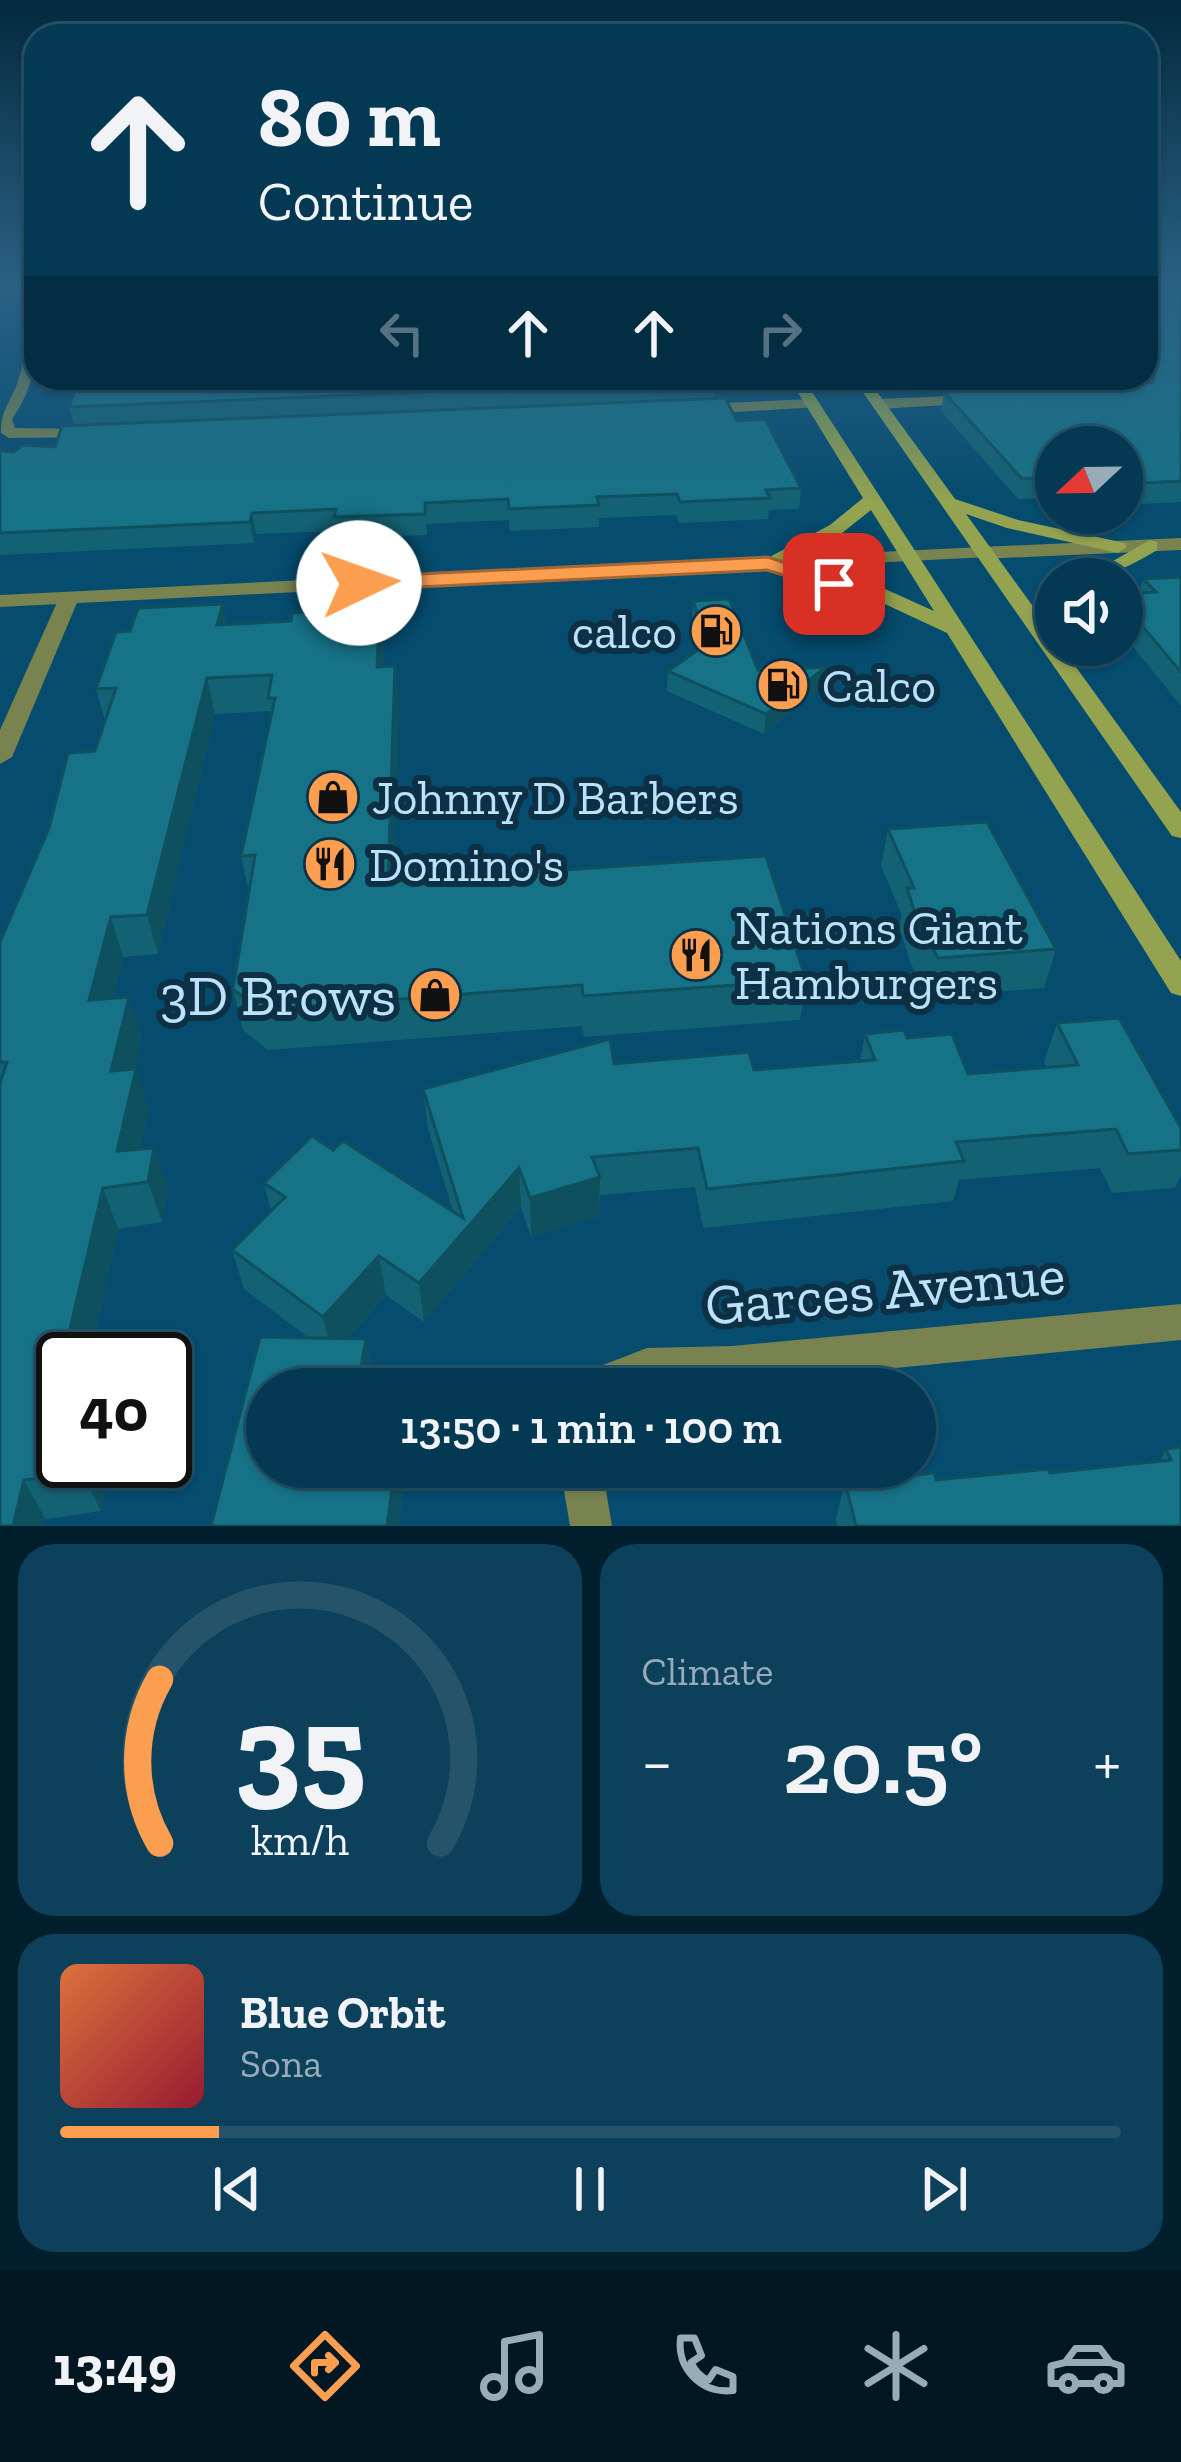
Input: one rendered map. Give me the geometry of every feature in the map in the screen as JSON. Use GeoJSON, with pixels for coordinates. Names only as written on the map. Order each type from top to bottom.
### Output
{"type":"FeatureCollection","features":[{"type":"Feature","properties":{"kind":"main road"},"geometry":{"type":"LineString","coordinates":[[803,390],[1181,985]]}},
{"type":"Feature","properties":{"kind":"main road"},"geometry":{"type":"LineString","coordinates":[[869,390],[1035,628]]}},
{"type":"Feature","properties":{"kind":"main road"},"geometry":{"type":"LineString","coordinates":[[768,563],[836,529],[873,499]]}},
{"type":"Feature","properties":{"kind":"main road"},"geometry":{"type":"LineString","coordinates":[[946,502],[1027,528],[1118,547]]}},
{"type":"Feature","properties":{"kind":"main road"},"geometry":{"type":"LineString","coordinates":[[1131,558],[1150,546]]}},
{"type":"Feature","properties":{"kind":"main road"},"geometry":{"type":"LineString","coordinates":[[768,563],[802,577],[878,593],[955,628]]}},
{"type":"Feature","properties":{"kind":"main road"},"geometry":{"type":"LineString","coordinates":[[1064,666],[1176,817]]}},
{"type":"Feature","properties":{"kind":"street"},"geometry":{"type":"LineString","coordinates":[[24,385],[4,419],[9,434],[105,433]]}},
{"type":"Feature","properties":{"kind":"street"},"geometry":{"type":"LineString","coordinates":[[880,404],[983,400]]}},
{"type":"Feature","properties":{"kind":"street"},"geometry":{"type":"LineString","coordinates":[[674,410],[812,404]]}},
{"type":"Feature","properties":{"kind":"street"},"geometry":{"type":"LineString","coordinates":[[0,601],[1181,544]]}},
{"type":"Feature","properties":{"kind":"street"},"geometry":{"type":"LineString","coordinates":[[0,757],[69,598]]}},
{"type":"Feature","properties":{"kind":"street","name":"Garces Avenue"},"geometry":{"type":"LineString","coordinates":[[651,1368],[671,1363],[732,1365],[1181,1322]]}},
{"type":"Feature","properties":{"kind":"street"},"geometry":{"type":"LineString","coordinates":[[585,1488],[591,1526]]}},
{"type":"Feature","properties":{"kind":"building"},"geometry":{"type":"Polygon","coordinates":[[[1158,359],[1181,359],[1181,481],[1143,483],[1143,426],[1035,426],[1035,478],[1022,479],[944,392],[1158,390],[1158,359]]]}},
{"type":"Feature","properties":{"kind":"building"},"geometry":{"type":"Polygon","coordinates":[[[75,390],[476,390],[69,407],[75,390]]]}},
{"type":"Feature","properties":{"kind":"building"},"geometry":{"type":"Polygon","coordinates":[[[725,398],[737,421],[765,419],[801,488],[766,490],[770,498],[680,502],[677,494],[597,497],[599,505],[509,509],[508,499],[425,503],[425,514],[334,517],[336,509],[252,513],[250,522],[0,533],[0,451],[14,452],[23,445],[55,447],[62,426],[725,398]]]}},
{"type":"Feature","properties":{"kind":"building"},"geometry":{"type":"Polygon","coordinates":[[[1181,577],[1181,672],[1143,627],[1143,593],[1156,592],[1143,579],[1181,577]]]}},
{"type":"Feature","properties":{"kind":"building"},"geometry":{"type":"Polygon","coordinates":[[[729,599],[758,670],[826,667],[766,714],[668,671],[708,643],[693,601],[729,599]]]}},
{"type":"Feature","properties":{"kind":"building"},"geometry":{"type":"Polygon","coordinates":[[[223,604],[217,625],[291,621],[292,613],[380,608],[377,667],[395,666],[388,882],[766,856],[806,980],[583,996],[582,985],[259,1010],[233,989],[255,855],[241,856],[275,698],[268,698],[272,675],[207,678],[147,915],[111,917],[89,1000],[129,997],[111,1071],[136,1069],[117,1151],[154,1148],[148,1182],[103,1188],[69,1332],[36,1332],[36,1479],[24,1480],[13,1526],[0,1526],[0,1083],[7,1062],[0,1062],[0,942],[49,828],[68,753],[95,751],[116,688],[96,689],[116,632],[130,631],[138,608],[223,604]]]}},
{"type":"Feature","properties":{"kind":"building"},"geometry":{"type":"Polygon","coordinates":[[[987,822],[1056,949],[938,958],[919,925],[907,888],[914,888],[888,829],[987,822]]]}},
{"type":"Feature","properties":{"kind":"building"},"geometry":{"type":"Polygon","coordinates":[[[1119,1018],[1181,1128],[1181,1150],[1128,1154],[1116,1129],[956,1142],[964,1161],[707,1189],[698,1148],[592,1157],[600,1177],[530,1198],[519,1168],[419,1283],[379,1256],[323,1317],[232,1250],[285,1197],[264,1183],[312,1136],[333,1150],[343,1141],[463,1218],[423,1089],[610,1039],[614,1064],[749,1052],[754,1070],[875,1060],[865,1034],[904,1030],[907,1038],[952,1034],[968,1074],[1078,1065],[1057,1023],[1119,1018]]]}},
{"type":"Feature","properties":{"kind":"building"},"geometry":{"type":"Polygon","coordinates":[[[260,1337],[366,1339],[361,1368],[252,1368],[260,1337]]]}},
{"type":"Feature","properties":{"kind":"building"},"geometry":{"type":"Polygon","coordinates":[[[246,1391],[246,1488],[392,1488],[387,1526],[211,1526],[246,1391]]]}},
{"type":"Feature","properties":{"kind":"building"},"geometry":{"type":"Polygon","coordinates":[[[1181,1447],[1181,1526],[856,1526],[846,1488],[936,1488],[936,1480],[1171,1460],[1166,1449],[1181,1447]]]}},
{"type":"Feature","properties":{"kind":"place","name":"calco"},"geometry":{"type":"Point","coordinates":[716,631]}},
{"type":"Feature","properties":{"kind":"place","name":"Calco"},"geometry":{"type":"Point","coordinates":[783,685]}},
{"type":"Feature","properties":{"kind":"place","name":"Johnny D Barbers"},"geometry":{"type":"Point","coordinates":[333,797]}},
{"type":"Feature","properties":{"kind":"place","name":"Domino's"},"geometry":{"type":"Point","coordinates":[330,864]}},
{"type":"Feature","properties":{"kind":"place","name":"Nations Giant Hamburgers"},"geometry":{"type":"Point","coordinates":[696,955]}},
{"type":"Feature","properties":{"kind":"place","name":"3D Brows"},"geometry":{"type":"Point","coordinates":[435,995]}},
{"type":"Feature","properties":{"kind":"route"},"geometry":{"type":"LineString","coordinates":[[359,583],[768,563],[834,584]]}}]}
